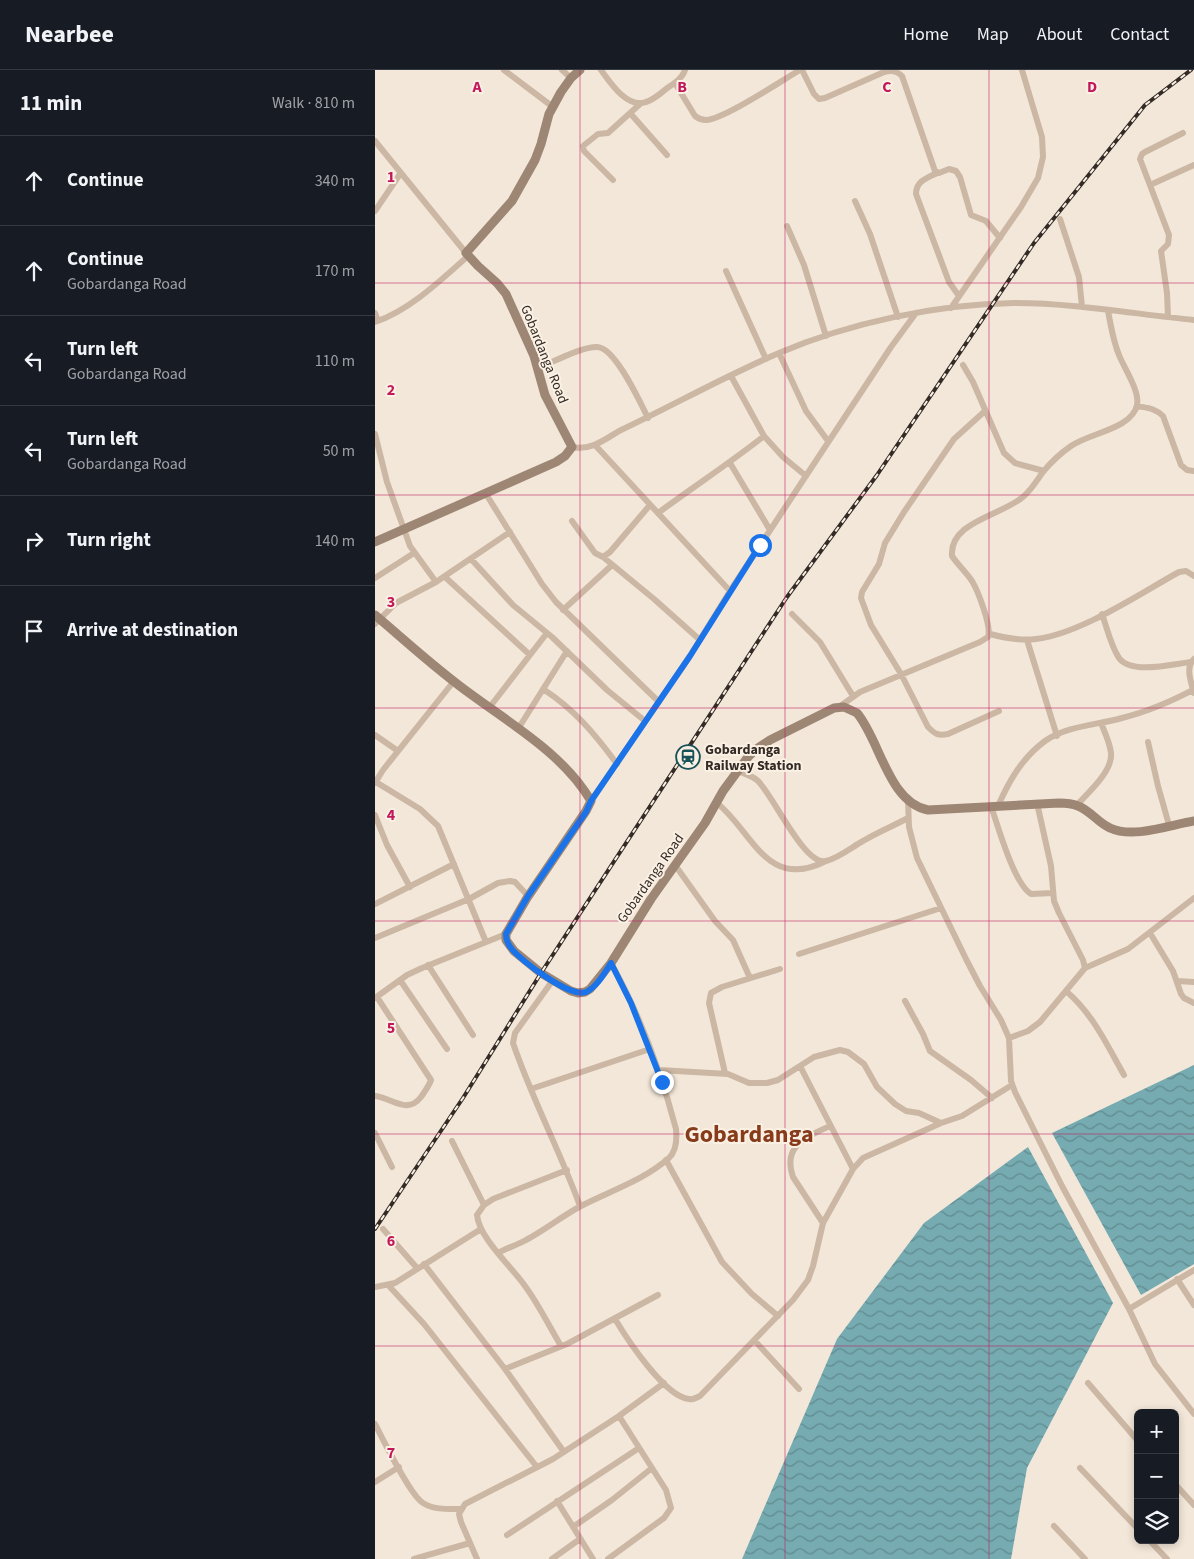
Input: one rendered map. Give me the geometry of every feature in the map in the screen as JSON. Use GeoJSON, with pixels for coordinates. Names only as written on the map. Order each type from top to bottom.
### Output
{"type":"FeatureCollection","features":[{"type":"Feature","properties":{"kind":"main road"},"geometry":{"type":"LineString","coordinates":[[467,254],[512,201],[538,153],[545,124],[553,107],[571,78],[580,70]]}},
{"type":"Feature","properties":{"kind":"main road","name":"Gobardanga Road"},"geometry":{"type":"LineString","coordinates":[[467,254],[503,290],[538,368],[545,395],[572,447]]}},
{"type":"Feature","properties":{"kind":"main road"},"geometry":{"type":"LineString","coordinates":[[375,542],[556,462],[565,456],[572,447]]}},
{"type":"Feature","properties":{"kind":"main road"},"geometry":{"type":"LineString","coordinates":[[376,619],[563,765],[591,801],[586,812],[528,896],[506,934]]}},
{"type":"Feature","properties":{"kind":"main road"},"geometry":{"type":"LineString","coordinates":[[839,707],[850,708],[860,716],[885,765],[908,800],[915,806],[928,810],[1037,803],[1077,805],[1117,831],[1147,831],[1194,821]]}},
{"type":"Feature","properties":{"kind":"main road","name":"Gobardanga Road"},"geometry":{"type":"LineString","coordinates":[[506,934],[506,940],[517,955],[571,991],[585,992],[595,985],[611,963],[651,899],[705,823],[748,757],[760,746],[812,718],[839,707]]}},
{"type":"Feature","properties":{"kind":"street"},"geometry":{"type":"LineString","coordinates":[[504,70],[553,107]]}},
{"type":"Feature","properties":{"kind":"street"},"geometry":{"type":"LineString","coordinates":[[563,70],[571,78]]}},
{"type":"Feature","properties":{"kind":"street"},"geometry":{"type":"LineString","coordinates":[[601,70],[619,92],[633,102],[640,104]]}},
{"type":"Feature","properties":{"kind":"street"},"geometry":{"type":"LineString","coordinates":[[613,180],[583,149],[595,136],[608,133],[640,104],[652,99],[675,83],[685,70]]}},
{"type":"Feature","properties":{"kind":"street"},"geometry":{"type":"LineString","coordinates":[[675,83],[695,116],[699,119],[708,120],[716,118],[801,70],[814,94],[819,99],[893,70],[902,76],[933,169],[937,173]]}},
{"type":"Feature","properties":{"kind":"street"},"geometry":{"type":"LineString","coordinates":[[951,308],[1034,187],[1043,157],[1042,137],[1022,70]]}},
{"type":"Feature","properties":{"kind":"street"},"geometry":{"type":"LineString","coordinates":[[630,113],[667,155]]}},
{"type":"Feature","properties":{"kind":"street"},"geometry":{"type":"LineString","coordinates":[[1168,317],[1167,293],[1161,252],[1167,244],[1169,235],[1141,162],[1142,154],[1183,133]]}},
{"type":"Feature","properties":{"kind":"street"},"geometry":{"type":"LineString","coordinates":[[375,141],[467,254],[416,299],[377,321],[375,313]]}},
{"type":"Feature","properties":{"kind":"street"},"geometry":{"type":"LineString","coordinates":[[1150,185],[1194,165]]}},
{"type":"Feature","properties":{"kind":"street"},"geometry":{"type":"LineString","coordinates":[[959,296],[949,282],[916,194],[915,190],[919,183],[949,169],[956,171],[960,177],[971,215],[986,221],[1000,238]]}},
{"type":"Feature","properties":{"kind":"street"},"geometry":{"type":"LineString","coordinates":[[375,211],[400,174]]}},
{"type":"Feature","properties":{"kind":"street"},"geometry":{"type":"LineString","coordinates":[[855,201],[872,241],[898,317]]}},
{"type":"Feature","properties":{"kind":"street"},"geometry":{"type":"LineString","coordinates":[[1060,219],[1079,277],[1082,307]]}},
{"type":"Feature","properties":{"kind":"street"},"geometry":{"type":"LineString","coordinates":[[787,226],[804,265],[826,336]]}},
{"type":"Feature","properties":{"kind":"street"},"geometry":{"type":"LineString","coordinates":[[726,271],[766,359]]}},
{"type":"Feature","properties":{"kind":"street"},"geometry":{"type":"LineString","coordinates":[[572,447],[583,448],[595,445],[779,353],[826,336],[888,318],[951,308],[1015,303],[1082,307],[1194,320]]}},
{"type":"Feature","properties":{"kind":"street"},"geometry":{"type":"LineString","coordinates":[[839,707],[853,696],[901,674],[985,640],[990,634],[975,588],[953,556],[953,544],[957,536],[966,527],[1023,498],[1044,470],[1079,441],[1117,426],[1132,415],[1137,406],[1136,393],[1119,354],[1108,310]]}},
{"type":"Feature","properties":{"kind":"street"},"geometry":{"type":"LineString","coordinates":[[591,801],[700,640],[730,591],[891,346],[916,313]]}},
{"type":"Feature","properties":{"kind":"street"},"geometry":{"type":"LineString","coordinates":[[538,368],[584,350],[601,347],[616,360],[648,418]]}},
{"type":"Feature","properties":{"kind":"street"},"geometry":{"type":"LineString","coordinates":[[779,353],[806,411],[828,441]]}},
{"type":"Feature","properties":{"kind":"street"},"geometry":{"type":"LineString","coordinates":[[963,365],[973,382],[997,441],[1009,459],[1023,466],[1044,470]]}},
{"type":"Feature","properties":{"kind":"street"},"geometry":{"type":"LineString","coordinates":[[731,376],[764,436],[783,457],[806,476]]}},
{"type":"Feature","properties":{"kind":"street"},"geometry":{"type":"LineString","coordinates":[[1137,406],[1154,409],[1163,416],[1181,465],[1187,470],[1194,471]]}},
{"type":"Feature","properties":{"kind":"street"},"geometry":{"type":"LineString","coordinates":[[985,411],[955,440],[904,512],[891,532],[882,550],[879,564],[862,592],[861,598],[871,625],[901,674],[924,719],[935,734],[948,734],[999,711]]}},
{"type":"Feature","properties":{"kind":"street"},"geometry":{"type":"LineString","coordinates":[[375,434],[387,482],[407,538],[414,554],[436,582]]}},
{"type":"Feature","properties":{"kind":"street"},"geometry":{"type":"LineString","coordinates":[[658,513],[730,463],[764,436]]}},
{"type":"Feature","properties":{"kind":"street"},"geometry":{"type":"LineString","coordinates":[[595,445],[730,591]]}},
{"type":"Feature","properties":{"kind":"street"},"geometry":{"type":"LineString","coordinates":[[730,463],[770,530]]}},
{"type":"Feature","properties":{"kind":"street"},"geometry":{"type":"LineString","coordinates":[[486,494],[542,584],[563,610],[659,702]]}},
{"type":"Feature","properties":{"kind":"street"},"geometry":{"type":"LineString","coordinates":[[603,557],[610,552],[651,505]]}},
{"type":"Feature","properties":{"kind":"street"},"geometry":{"type":"LineString","coordinates":[[572,521],[595,553],[603,557],[654,599],[700,640]]}},
{"type":"Feature","properties":{"kind":"street"},"geometry":{"type":"LineString","coordinates":[[376,619],[402,599],[419,592],[445,577],[510,532]]}},
{"type":"Feature","properties":{"kind":"street"},"geometry":{"type":"LineString","coordinates":[[375,578],[414,554]]}},
{"type":"Feature","properties":{"kind":"street"},"geometry":{"type":"LineString","coordinates":[[471,559],[513,605],[567,651],[607,690],[645,721]]}},
{"type":"Feature","properties":{"kind":"street"},"geometry":{"type":"LineString","coordinates":[[563,610],[612,565]]}},
{"type":"Feature","properties":{"kind":"street"},"geometry":{"type":"LineString","coordinates":[[990,634],[1009,639],[1037,640],[1073,629],[1179,572],[1186,571],[1194,576]]}},
{"type":"Feature","properties":{"kind":"street"},"geometry":{"type":"LineString","coordinates":[[445,577],[530,655]]}},
{"type":"Feature","properties":{"kind":"street"},"geometry":{"type":"LineString","coordinates":[[792,614],[820,642],[853,696]]}},
{"type":"Feature","properties":{"kind":"street"},"geometry":{"type":"LineString","coordinates":[[1053,893],[1031,894],[1023,886],[1010,860],[994,806],[1019,766],[1039,747],[1057,736],[1075,729],[1149,710],[1193,692],[1189,668],[1192,660],[1137,668],[1124,664],[1114,649],[1102,614]]}},
{"type":"Feature","properties":{"kind":"street"},"geometry":{"type":"LineString","coordinates":[[489,708],[547,633]]}},
{"type":"Feature","properties":{"kind":"street"},"geometry":{"type":"LineString","coordinates":[[1027,640],[1057,736]]}},
{"type":"Feature","properties":{"kind":"street"},"geometry":{"type":"LineString","coordinates":[[518,729],[567,651]]}},
{"type":"Feature","properties":{"kind":"street"},"geometry":{"type":"LineString","coordinates":[[454,681],[375,783],[403,798],[429,816],[438,826],[486,942]]}},
{"type":"Feature","properties":{"kind":"street"},"geometry":{"type":"LineString","coordinates":[[543,688],[561,700],[585,722],[617,764]]}},
{"type":"Feature","properties":{"kind":"street"},"geometry":{"type":"LineString","coordinates":[[1077,805],[1109,767],[1111,760],[1110,748],[1101,723]]}},
{"type":"Feature","properties":{"kind":"street"},"geometry":{"type":"LineString","coordinates":[[375,735],[398,751]]}},
{"type":"Feature","properties":{"kind":"street"},"geometry":{"type":"LineString","coordinates":[[1148,742],[1157,786],[1169,826]]}},
{"type":"Feature","properties":{"kind":"street"},"geometry":{"type":"LineString","coordinates":[[738,771],[749,775],[760,783],[791,831],[809,854],[815,859],[825,862]]}},
{"type":"Feature","properties":{"kind":"street"},"geometry":{"type":"LineString","coordinates":[[908,800],[908,818],[912,843],[917,858],[977,980],[1001,1020],[1009,1038],[1012,1085],[1021,1106],[1129,1309],[1155,1364],[1194,1414]]}},
{"type":"Feature","properties":{"kind":"street"},"geometry":{"type":"LineString","coordinates":[[717,803],[729,814],[760,853],[777,865],[796,870],[805,870],[825,862],[908,818]]}},
{"type":"Feature","properties":{"kind":"street"},"geometry":{"type":"LineString","coordinates":[[1037,803],[1051,866],[1053,893],[1059,913],[1083,960],[1085,968]]}},
{"type":"Feature","properties":{"kind":"street"},"geometry":{"type":"LineString","coordinates":[[375,815],[387,845],[410,887]]}},
{"type":"Feature","properties":{"kind":"street"},"geometry":{"type":"LineString","coordinates":[[375,904],[454,864]]}},
{"type":"Feature","properties":{"kind":"street"},"geometry":{"type":"LineString","coordinates":[[675,865],[715,921],[733,940],[750,978]]}},
{"type":"Feature","properties":{"kind":"street"},"geometry":{"type":"LineString","coordinates":[[375,938],[469,899],[498,883],[510,880],[528,896]]}},
{"type":"Feature","properties":{"kind":"street"},"geometry":{"type":"LineString","coordinates":[[1009,1038],[1028,1031],[1040,1022],[1085,968],[1122,952],[1194,899]]}},
{"type":"Feature","properties":{"kind":"street"},"geometry":{"type":"LineString","coordinates":[[799,954],[941,908]]}},
{"type":"Feature","properties":{"kind":"street"},"geometry":{"type":"LineString","coordinates":[[1150,933],[1168,961],[1184,998],[1194,1003]]}},
{"type":"Feature","properties":{"kind":"street"},"geometry":{"type":"LineString","coordinates":[[375,1096],[402,1106],[412,1105],[420,1099],[431,1080],[376,997],[400,980],[428,965],[506,934]]}},
{"type":"Feature","properties":{"kind":"street"},"geometry":{"type":"LineString","coordinates":[[498,1253],[526,1240],[580,1206],[629,1183],[670,1157],[677,1138],[659,1070],[626,991],[611,963]]}},
{"type":"Feature","properties":{"kind":"street"},"geometry":{"type":"LineString","coordinates":[[428,965],[473,1035]]}},
{"type":"Feature","properties":{"kind":"street"},"geometry":{"type":"LineString","coordinates":[[725,1073],[709,998],[714,991],[780,969]]}},
{"type":"Feature","properties":{"kind":"street"},"geometry":{"type":"LineString","coordinates":[[400,980],[447,1049]]}},
{"type":"Feature","properties":{"kind":"street"},"geometry":{"type":"LineString","coordinates":[[553,980],[513,1037],[513,1043],[567,1170],[580,1206]]}},
{"type":"Feature","properties":{"kind":"street"},"geometry":{"type":"LineString","coordinates":[[1177,981],[1194,982]]}},
{"type":"Feature","properties":{"kind":"street"},"geometry":{"type":"LineString","coordinates":[[1067,991],[1093,1019],[1124,1075]]}},
{"type":"Feature","properties":{"kind":"street"},"geometry":{"type":"LineString","coordinates":[[905,1001],[930,1051],[971,1080],[991,1098]]}},
{"type":"Feature","properties":{"kind":"street"},"geometry":{"type":"LineString","coordinates":[[531,1088],[650,1049]]}},
{"type":"Feature","properties":{"kind":"street"},"geometry":{"type":"LineString","coordinates":[[659,1070],[725,1073],[749,1083],[767,1083],[777,1080],[821,1055],[840,1050],[848,1052],[864,1064],[877,1087],[895,1104],[906,1111],[919,1113],[941,1123]]}},
{"type":"Feature","properties":{"kind":"street"},"geometry":{"type":"LineString","coordinates":[[800,1066],[853,1169]]}},
{"type":"Feature","properties":{"kind":"street"},"geometry":{"type":"LineString","coordinates":[[615,1319],[642,1360],[663,1383],[687,1399],[700,1396],[755,1341],[808,1280],[823,1223],[853,1169],[863,1158],[941,1123],[962,1116],[1012,1085]]}},
{"type":"Feature","properties":{"kind":"street"},"geometry":{"type":"LineString","coordinates":[[823,1223],[793,1177],[789,1158],[794,1149],[804,1139],[830,1126]]}},
{"type":"Feature","properties":{"kind":"street"},"geometry":{"type":"LineString","coordinates":[[375,1133],[391,1167]]}},
{"type":"Feature","properties":{"kind":"street"},"geometry":{"type":"LineString","coordinates":[[452,1141],[484,1205]]}},
{"type":"Feature","properties":{"kind":"street"},"geometry":{"type":"LineString","coordinates":[[666,1160],[722,1262],[752,1294],[778,1316]]}},
{"type":"Feature","properties":{"kind":"street"},"geometry":{"type":"LineString","coordinates":[[561,1346],[531,1294],[481,1229],[477,1215],[484,1205],[493,1199],[567,1170]]}},
{"type":"Feature","properties":{"kind":"street"},"geometry":{"type":"LineString","coordinates":[[383,1229],[417,1268]]}},
{"type":"Feature","properties":{"kind":"street"},"geometry":{"type":"LineString","coordinates":[[375,1287],[389,1286],[395,1283],[481,1229]]}},
{"type":"Feature","properties":{"kind":"street"},"geometry":{"type":"LineString","coordinates":[[424,1264],[505,1369],[564,1452]]}},
{"type":"Feature","properties":{"kind":"street"},"geometry":{"type":"LineString","coordinates":[[1129,1309],[1194,1270]]}},
{"type":"Feature","properties":{"kind":"street"},"geometry":{"type":"LineString","coordinates":[[1177,1279],[1194,1305]]}},
{"type":"Feature","properties":{"kind":"street"},"geometry":{"type":"LineString","coordinates":[[389,1286],[424,1324],[537,1467]]}},
{"type":"Feature","properties":{"kind":"street"},"geometry":{"type":"LineString","coordinates":[[505,1369],[561,1346],[658,1295]]}},
{"type":"Feature","properties":{"kind":"street"},"geometry":{"type":"LineString","coordinates":[[755,1341],[799,1389]]}},
{"type":"Feature","properties":{"kind":"street"},"geometry":{"type":"LineString","coordinates":[[375,1424],[413,1493],[422,1502],[437,1508],[461,1509],[471,1500],[564,1452],[619,1416],[663,1383]]}},
{"type":"Feature","properties":{"kind":"street"},"geometry":{"type":"LineString","coordinates":[[1088,1383],[1134,1436]]}},
{"type":"Feature","properties":{"kind":"street"},"geometry":{"type":"LineString","coordinates":[[608,1559],[664,1518],[671,1508],[666,1490],[619,1416]]}},
{"type":"Feature","properties":{"kind":"street"},"geometry":{"type":"LineString","coordinates":[[507,1535],[639,1448]]}},
{"type":"Feature","properties":{"kind":"street"},"geometry":{"type":"LineString","coordinates":[[375,1482],[399,1467]]}},
{"type":"Feature","properties":{"kind":"street"},"geometry":{"type":"LineString","coordinates":[[573,1527],[612,1500],[652,1468]]}},
{"type":"Feature","properties":{"kind":"street"},"geometry":{"type":"LineString","coordinates":[[1080,1468],[1134,1524]]}},
{"type":"Feature","properties":{"kind":"street"},"geometry":{"type":"LineString","coordinates":[[1179,1488],[1194,1505]]}},
{"type":"Feature","properties":{"kind":"street"},"geometry":{"type":"LineString","coordinates":[[557,1501],[593,1559]]}},
{"type":"Feature","properties":{"kind":"street"},"geometry":{"type":"LineString","coordinates":[[461,1509],[461,1522],[477,1559]]}},
{"type":"Feature","properties":{"kind":"street"},"geometry":{"type":"LineString","coordinates":[[1054,1526],[1085,1559]]}},
{"type":"Feature","properties":{"kind":"street"},"geometry":{"type":"LineString","coordinates":[[552,1559],[580,1539]]}},
{"type":"Feature","properties":{"kind":"street"},"geometry":{"type":"LineString","coordinates":[[414,1559],[469,1543]]}},
{"type":"Feature","properties":{"kind":"street"},"geometry":{"type":"LineString","coordinates":[[1153,1544],[1167,1559]]}},
{"type":"Feature","properties":{"kind":"water"},"geometry":{"type":"Polygon","coordinates":[[[1194,1065],[1194,1264],[1141,1295],[1052,1133],[1194,1065]]]}},
{"type":"Feature","properties":{"kind":"water"},"geometry":{"type":"Polygon","coordinates":[[[1028,1147],[1113,1303],[1027,1468],[1011,1559],[742,1559],[837,1339],[924,1223],[1028,1147]]]}},
{"type":"Feature","properties":{"kind":"railway"},"geometry":{"type":"LineString","coordinates":[[375,1229],[463,1098],[541,973],[787,597],[877,475],[1034,243],[1145,105],[1191,70]]}},
{"type":"Feature","properties":{"kind":"place","name":"Gobardanga Railway Station"},"geometry":{"type":"Point","coordinates":[688,757]}},
{"type":"Feature","properties":{"kind":"district","name":"Gobardanga"},"geometry":{"type":"Point","coordinates":[749,1134]}},
{"type":"Feature","properties":{"kind":"route"},"geometry":{"type":"LineString","coordinates":[[662,1082],[659,1070],[631,1003],[611,963],[595,985],[585,992],[578,993],[563,987],[517,955],[506,940],[506,934],[528,896],[690,656],[760,545]]}}]}
